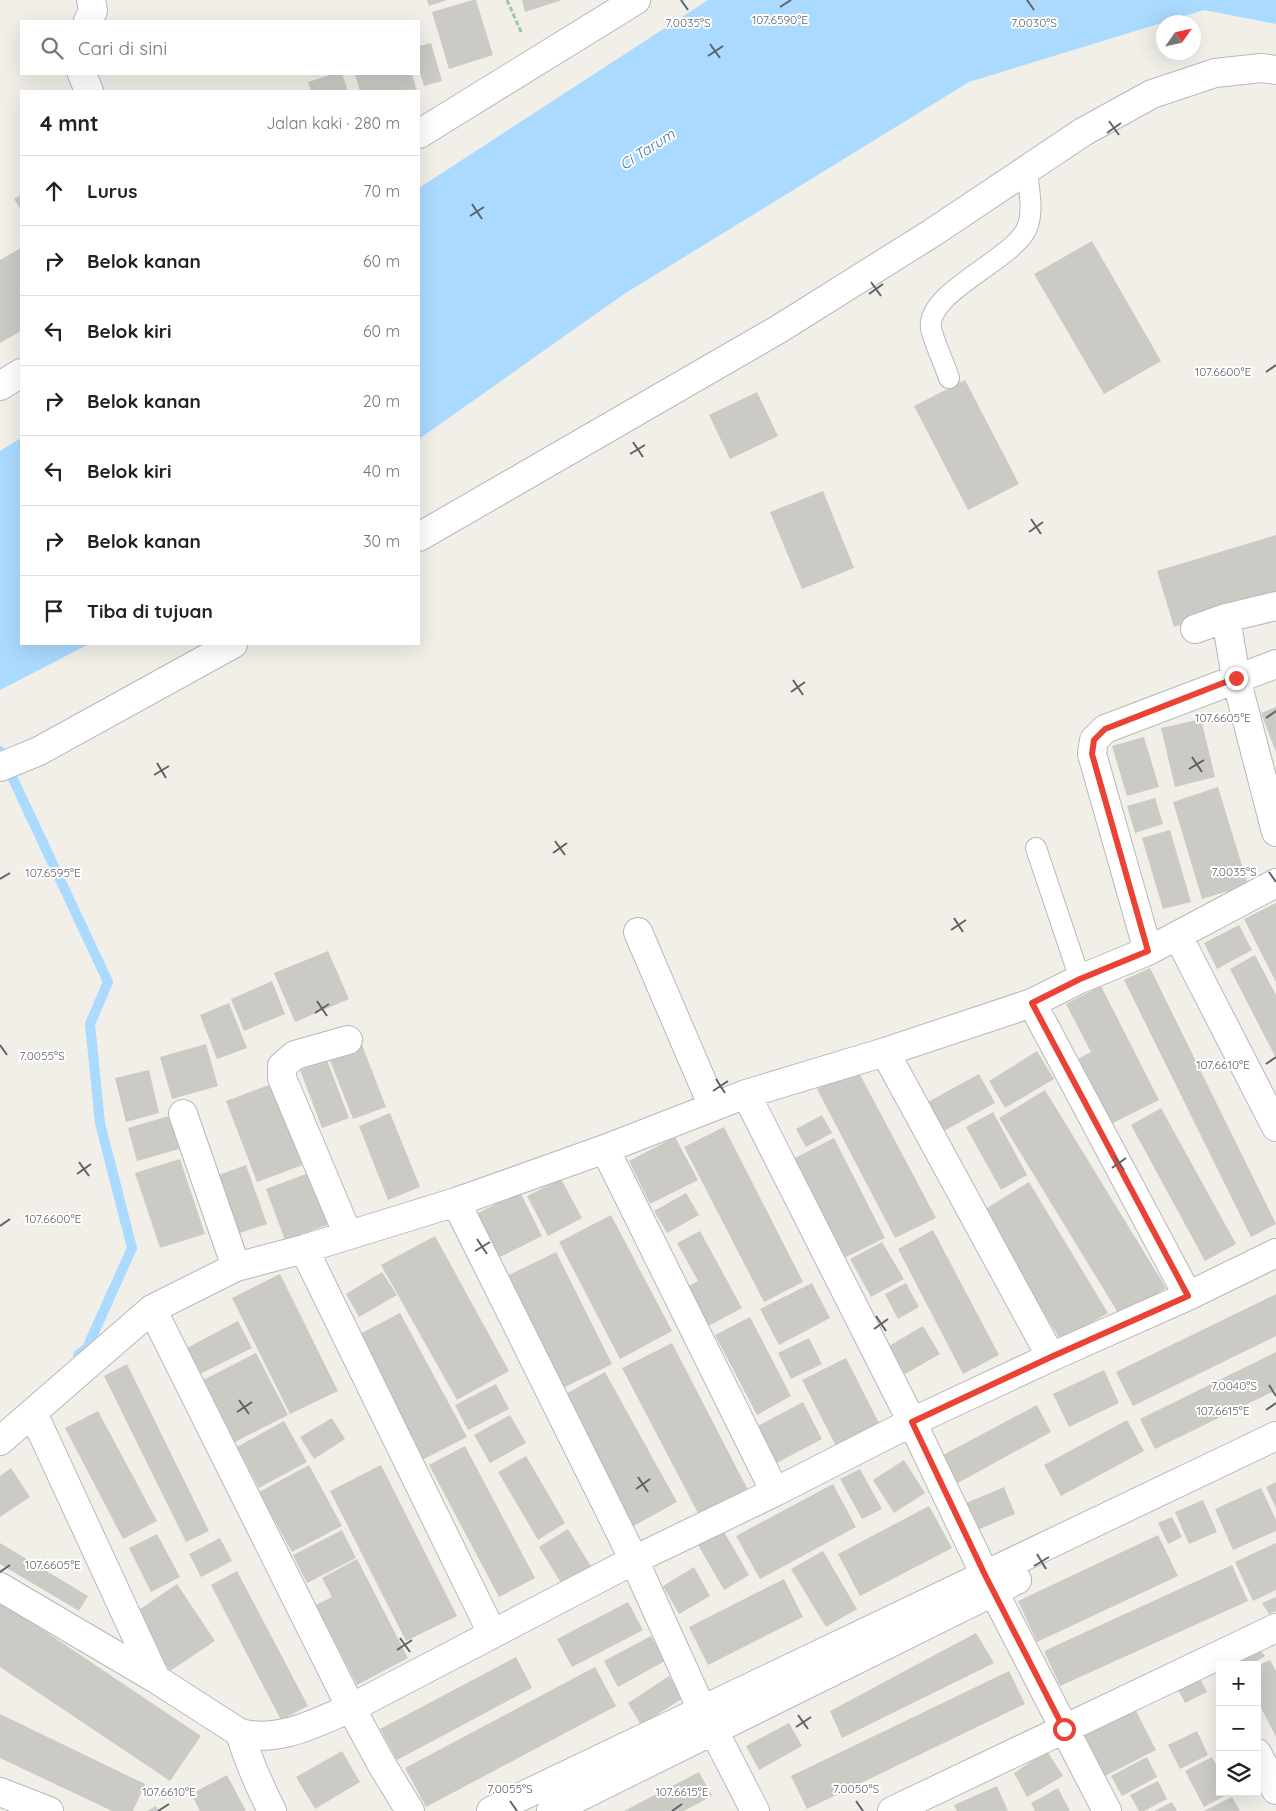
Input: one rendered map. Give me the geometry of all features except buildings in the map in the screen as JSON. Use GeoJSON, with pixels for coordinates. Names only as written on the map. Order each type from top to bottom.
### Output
{"type":"FeatureCollection","features":[{"type":"Feature","properties":{"kind":"street"},"geometry":{"type":"LineString","coordinates":[[88,20],[93,11],[92,0]]}},
{"type":"Feature","properties":{"kind":"street"},"geometry":{"type":"LineString","coordinates":[[420,133],[636,0]]}},
{"type":"Feature","properties":{"kind":"street"},"geometry":{"type":"LineString","coordinates":[[420,536],[779,329],[932,233],[1083,132],[1152,94],[1215,73],[1261,68],[1276,70]]}},
{"type":"Feature","properties":{"kind":"street"},"geometry":{"type":"LineString","coordinates":[[82,75],[90,90]]}},
{"type":"Feature","properties":{"kind":"street"},"geometry":{"type":"LineString","coordinates":[[0,386],[20,374]]}},
{"type":"Feature","properties":{"kind":"street"},"geometry":{"type":"LineString","coordinates":[[1195,629],[1226,618],[1276,606]]}},
{"type":"Feature","properties":{"kind":"street"},"geometry":{"type":"LineString","coordinates":[[1226,618],[1236,678],[1276,832]]}},
{"type":"Feature","properties":{"kind":"street"},"geometry":{"type":"LineString","coordinates":[[0,767],[39,751],[231,645]]}},
{"type":"Feature","properties":{"kind":"street"},"geometry":{"type":"LineString","coordinates":[[1148,951],[1092,754],[1094,740],[1105,729],[1276,664]]}},
{"type":"Feature","properties":{"kind":"street"},"geometry":{"type":"LineString","coordinates":[[0,1441],[152,1309],[236,1267],[304,1249],[456,1202],[605,1149],[746,1094],[885,1052],[1032,1003],[1080,979],[1148,951],[1276,883]]}},
{"type":"Feature","properties":{"kind":"street"},"geometry":{"type":"LineString","coordinates":[[638,932],[713,1107]]}},
{"type":"Feature","properties":{"kind":"street"},"geometry":{"type":"LineString","coordinates":[[1178,936],[1276,1127]]}},
{"type":"Feature","properties":{"kind":"street"},"geometry":{"type":"LineString","coordinates":[[1032,1003],[1188,1296]]}},
{"type":"Feature","properties":{"kind":"street"},"geometry":{"type":"LineString","coordinates":[[348,1040],[295,1054],[282,1066],[282,1078],[348,1235]]}},
{"type":"Feature","properties":{"kind":"street"},"geometry":{"type":"LineString","coordinates":[[885,1052],[1051,1357]]}},
{"type":"Feature","properties":{"kind":"street"},"geometry":{"type":"LineString","coordinates":[[746,1094],[912,1422],[989,1584],[1107,1811]]}},
{"type":"Feature","properties":{"kind":"street"},"geometry":{"type":"LineString","coordinates":[[183,1114],[236,1267]]}},
{"type":"Feature","properties":{"kind":"street"},"geometry":{"type":"LineString","coordinates":[[605,1149],[775,1492]]}},
{"type":"Feature","properties":{"kind":"street"},"geometry":{"type":"LineString","coordinates":[[456,1202],[634,1560],[708,1721],[755,1811]]}},
{"type":"Feature","properties":{"kind":"street"},"geometry":{"type":"LineString","coordinates":[[304,1249],[492,1633]]}},
{"type":"Feature","properties":{"kind":"street"},"geometry":{"type":"LineString","coordinates":[[0,1588],[156,1679],[240,1733],[255,1737],[272,1736],[300,1729],[351,1708],[634,1560],[775,1492],[912,1422],[1188,1296],[1276,1253]]}},
{"type":"Feature","properties":{"kind":"street"},"geometry":{"type":"LineString","coordinates":[[152,1309],[351,1708],[410,1811]]}},
{"type":"Feature","properties":{"kind":"street"},"geometry":{"type":"LineString","coordinates":[[33,1413],[156,1679]]}},
{"type":"Feature","properties":{"kind":"street"},"geometry":{"type":"LineString","coordinates":[[491,1811],[708,1721],[1245,1461],[1276,1436]]}},
{"type":"Feature","properties":{"kind":"street"},"geometry":{"type":"LineString","coordinates":[[1245,1461],[1276,1457]]}},
{"type":"Feature","properties":{"kind":"street"},"geometry":{"type":"LineString","coordinates":[[892,1811],[934,1802],[1064,1729],[1215,1668],[1276,1628]]}},
{"type":"Feature","properties":{"kind":"street"},"geometry":{"type":"LineString","coordinates":[[551,1811],[708,1721]]}},
{"type":"Feature","properties":{"kind":"street"},"geometry":{"type":"LineString","coordinates":[[240,1733],[255,1779],[272,1811]]}},
{"type":"Feature","properties":{"kind":"street"},"geometry":{"type":"LineString","coordinates":[[1261,1761],[1276,1790]]}},
{"type":"Feature","properties":{"kind":"street"},"geometry":{"type":"LineString","coordinates":[[0,1792],[49,1811]]}},
{"type":"Feature","properties":{"kind":"lane"},"geometry":{"type":"LineString","coordinates":[[950,378],[931,327],[933,312],[950,293],[1012,248],[1026,230],[1030,215],[1027,170]]}},
{"type":"Feature","properties":{"kind":"lane"},"geometry":{"type":"LineString","coordinates":[[1036,848],[1080,979]]}},
{"type":"Feature","properties":{"kind":"water","name":"Ci Tarum"},"geometry":{"type":"Polygon","coordinates":[[[708,0],[1276,0],[1276,24],[1204,10],[1188,15],[1156,15],[1156,25],[969,82],[624,294],[420,438],[420,187],[708,0]]]}},
{"type":"Feature","properties":{"kind":"water"},"geometry":{"type":"Polygon","coordinates":[[[20,439],[20,645],[87,645],[0,690],[0,451],[20,439]]]}},
{"type":"Feature","properties":{"kind":"waterway"},"geometry":{"type":"LineString","coordinates":[[0,751],[108,982],[90,1024],[100,1123],[132,1248],[87,1348],[78,1355]]}},
{"type":"Feature","properties":{"kind":"route"},"geometry":{"type":"LineString","coordinates":[[1064,1729],[985,1575],[912,1422],[1188,1296],[1032,1003],[1080,979],[1148,951],[1092,754],[1094,740],[1105,729],[1236,678]]}}]}
